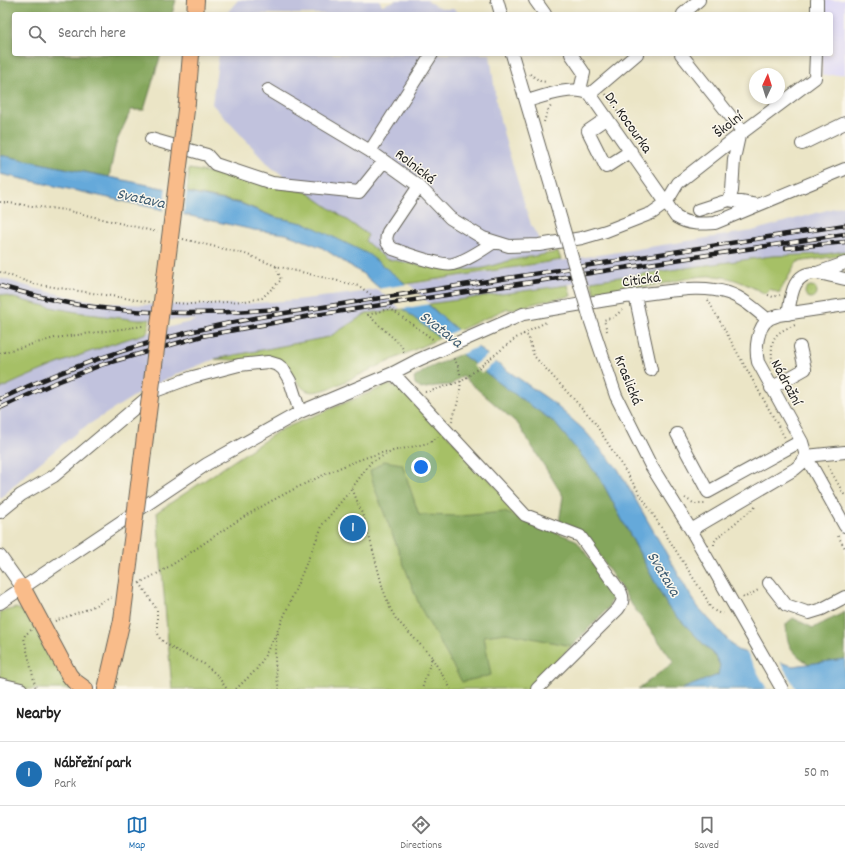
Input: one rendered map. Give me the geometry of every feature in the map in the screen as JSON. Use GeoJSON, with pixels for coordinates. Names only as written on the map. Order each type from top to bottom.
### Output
{"type":"FeatureCollection","features":[{"type":"Feature","properties":{"kind":"main road"},"geometry":{"type":"LineString","coordinates":[[195,12],[196,0]]}},
{"type":"Feature","properties":{"kind":"main road"},"geometry":{"type":"LineString","coordinates":[[106,689],[122,620],[187,102],[191,56]]}},
{"type":"Feature","properties":{"kind":"main road"},"geometry":{"type":"LineString","coordinates":[[22,587],[70,675],[74,681],[85,689]]}},
{"type":"Feature","properties":{"kind":"street"},"geometry":{"type":"LineString","coordinates":[[497,0],[500,12]]}},
{"type":"Feature","properties":{"kind":"street"},"geometry":{"type":"LineString","coordinates":[[535,0],[543,12]]}},
{"type":"Feature","properties":{"kind":"street"},"geometry":{"type":"LineString","coordinates":[[685,12],[699,0]]}},
{"type":"Feature","properties":{"kind":"street"},"geometry":{"type":"LineString","coordinates":[[817,0],[817,12]]}},
{"type":"Feature","properties":{"kind":"street"},"geometry":{"type":"LineString","coordinates":[[370,151],[431,56]]}},
{"type":"Feature","properties":{"kind":"street","name":"Kraslická"},"geometry":{"type":"LineString","coordinates":[[513,56],[590,319],[616,396],[650,464],[691,530],[782,689]]}},
{"type":"Feature","properties":{"kind":"street"},"geometry":{"type":"LineString","coordinates":[[572,56],[584,73],[585,92]]}},
{"type":"Feature","properties":{"kind":"street"},"geometry":{"type":"LineString","coordinates":[[526,101],[562,92],[585,92],[600,85],[635,56]]}},
{"type":"Feature","properties":{"kind":"street"},"geometry":{"type":"LineString","coordinates":[[682,56],[741,134],[734,159],[732,192],[729,200]]}},
{"type":"Feature","properties":{"kind":"street","name":"Školní"},"geometry":{"type":"LineString","coordinates":[[666,203],[678,183],[815,78],[816,56]]}},
{"type":"Feature","properties":{"kind":"street","name":"Rolnická"},"geometry":{"type":"LineString","coordinates":[[268,90],[370,151],[419,186],[450,218],[483,238],[494,242],[509,246],[548,244],[582,238],[606,232],[652,213],[666,203]]}},
{"type":"Feature","properties":{"kind":"street","name":"Dr. Kocourka"},"geometry":{"type":"LineString","coordinates":[[585,92],[607,118],[676,217],[684,222],[698,224],[715,223],[845,169]]}},
{"type":"Feature","properties":{"kind":"street"},"geometry":{"type":"LineString","coordinates":[[607,118],[588,131],[606,167],[630,151]]}},
{"type":"Feature","properties":{"kind":"street"},"geometry":{"type":"LineString","coordinates":[[802,144],[845,123]]}},
{"type":"Feature","properties":{"kind":"street"},"geometry":{"type":"LineString","coordinates":[[151,139],[207,155],[214,164],[272,183],[359,192],[384,161]]}},
{"type":"Feature","properties":{"kind":"street"},"geometry":{"type":"LineString","coordinates":[[419,186],[388,232],[386,239],[388,244],[393,249],[442,264],[452,264],[472,256],[494,242]]}},
{"type":"Feature","properties":{"kind":"street"},"geometry":{"type":"LineString","coordinates":[[698,210],[729,200],[758,205]]}},
{"type":"Feature","properties":{"kind":"street"},"geometry":{"type":"LineString","coordinates":[[817,273],[845,264]]}},
{"type":"Feature","properties":{"kind":"street"},"geometry":{"type":"LineString","coordinates":[[788,314],[791,293],[797,281],[801,277],[810,273],[817,273],[845,279]]}},
{"type":"Feature","properties":{"kind":"street","name":"Citická"},"geometry":{"type":"LineString","coordinates":[[0,603],[207,464],[300,412],[393,373],[414,362],[523,314],[635,296],[698,288],[712,289],[738,296],[768,320]]}},
{"type":"Feature","properties":{"kind":"street"},"geometry":{"type":"LineString","coordinates":[[635,296],[651,370]]}},
{"type":"Feature","properties":{"kind":"street"},"geometry":{"type":"LineString","coordinates":[[768,320],[778,315],[845,305]]}},
{"type":"Feature","properties":{"kind":"street","name":"Nádražní"},"geometry":{"type":"LineString","coordinates":[[768,320],[762,328],[756,346],[756,356],[758,362],[801,441],[806,456],[841,530]]}},
{"type":"Feature","properties":{"kind":"street"},"geometry":{"type":"LineString","coordinates":[[771,388],[805,369],[800,347]]}},
{"type":"Feature","properties":{"kind":"street"},"geometry":{"type":"LineString","coordinates":[[0,512],[21,494],[54,476],[155,391],[193,377],[239,365],[268,362],[278,365],[290,381],[300,412]]}},
{"type":"Feature","properties":{"kind":"street"},"geometry":{"type":"LineString","coordinates":[[393,373],[525,515],[580,536],[621,593],[623,599],[622,604],[618,609],[537,689]]}},
{"type":"Feature","properties":{"kind":"street"},"geometry":{"type":"LineString","coordinates":[[677,434],[708,492],[801,441]]}},
{"type":"Feature","properties":{"kind":"street"},"geometry":{"type":"LineString","coordinates":[[691,530],[795,469],[802,463],[806,456],[845,452]]}},
{"type":"Feature","properties":{"kind":"street"},"geometry":{"type":"LineString","coordinates":[[0,556],[22,587]]}},
{"type":"Feature","properties":{"kind":"street"},"geometry":{"type":"LineString","coordinates":[[764,586],[786,605],[809,613],[822,609],[845,597]]}},
{"type":"Feature","properties":{"kind":"street"},"geometry":{"type":"LineString","coordinates":[[0,684],[21,689]]}},
{"type":"Feature","properties":{"kind":"path"},"geometry":{"type":"LineString","coordinates":[[600,85],[623,119]]}},
{"type":"Feature","properties":{"kind":"path"},"geometry":{"type":"LineString","coordinates":[[0,202],[65,210],[163,234]]}},
{"type":"Feature","properties":{"kind":"path"},"geometry":{"type":"LineString","coordinates":[[178,238],[245,254],[276,266],[359,286],[389,309],[368,315],[401,344],[414,362]]}},
{"type":"Feature","properties":{"kind":"path"},"geometry":{"type":"LineString","coordinates":[[168,303],[189,304],[245,301],[262,298],[281,280],[276,266]]}},
{"type":"Feature","properties":{"kind":"path"},"geometry":{"type":"LineString","coordinates":[[0,272],[34,284],[155,302]]}},
{"type":"Feature","properties":{"kind":"path"},"geometry":{"type":"LineString","coordinates":[[704,297],[708,300],[790,447]]}},
{"type":"Feature","properties":{"kind":"path"},"geometry":{"type":"LineString","coordinates":[[608,335],[604,320],[614,318],[622,310]]}},
{"type":"Feature","properties":{"kind":"path"},"geometry":{"type":"LineString","coordinates":[[413,394],[434,390],[462,381],[516,338],[552,319]]}},
{"type":"Feature","properties":{"kind":"path"},"geometry":{"type":"LineString","coordinates":[[772,363],[771,346],[774,338],[780,331],[796,325]]}},
{"type":"Feature","properties":{"kind":"path"},"geometry":{"type":"LineString","coordinates":[[0,353],[55,338],[143,326]]}},
{"type":"Feature","properties":{"kind":"path"},"geometry":{"type":"LineString","coordinates":[[523,334],[528,336],[534,356],[593,420],[706,598],[709,607],[717,613],[723,614]]}},
{"type":"Feature","properties":{"kind":"path"},"geometry":{"type":"LineString","coordinates":[[133,586],[178,561],[235,523],[288,492],[348,463],[372,455],[429,443],[447,432],[452,420],[462,381]]}},
{"type":"Feature","properties":{"kind":"path"},"geometry":{"type":"LineString","coordinates":[[236,689],[256,670],[279,628],[323,524],[371,462],[392,451]]}},
{"type":"Feature","properties":{"kind":"path"},"geometry":{"type":"LineString","coordinates":[[352,488],[366,524],[383,589],[390,608],[399,623],[432,657],[451,689]]}},
{"type":"Feature","properties":{"kind":"path"},"geometry":{"type":"LineString","coordinates":[[682,496],[695,504],[710,502]]}},
{"type":"Feature","properties":{"kind":"path"},"geometry":{"type":"LineString","coordinates":[[714,550],[714,542],[718,537],[761,502]]}},
{"type":"Feature","properties":{"kind":"path"},"geometry":{"type":"LineString","coordinates":[[841,530],[845,548]]}},
{"type":"Feature","properties":{"kind":"path"},"geometry":{"type":"LineString","coordinates":[[140,583],[157,610],[157,631],[160,638],[172,648],[204,664],[216,675],[227,689]]}},
{"type":"Feature","properties":{"kind":"path"},"geometry":{"type":"LineString","coordinates":[[744,598],[764,586]]}},
{"type":"Feature","properties":{"kind":"path"},"geometry":{"type":"LineString","coordinates":[[36,689],[24,638],[28,631],[85,610],[112,597]]}},
{"type":"Feature","properties":{"kind":"path"},"geometry":{"type":"LineString","coordinates":[[279,628],[275,643],[276,675],[279,689]]}},
{"type":"Feature","properties":{"kind":"path"},"geometry":{"type":"LineString","coordinates":[[422,689],[432,657]]}},
{"type":"Feature","properties":{"kind":"shaded area"},"geometry":{"type":"Polygon","coordinates":[[[238,0],[379,0],[382,5],[397,0],[427,0],[435,6],[445,9],[454,9],[457,12],[228,12],[238,0]]]}},
{"type":"Feature","properties":{"kind":"shaded area"},"geometry":{"type":"Polygon","coordinates":[[[823,0],[845,0],[845,74],[822,76],[822,56],[833,56],[833,12],[822,12],[823,0]]]}},
{"type":"Feature","properties":{"kind":"shaded area"},"geometry":{"type":"Polygon","coordinates":[[[219,56],[490,56],[497,108],[506,143],[531,225],[547,253],[512,260],[484,268],[456,271],[385,259],[365,241],[368,235],[271,167],[212,104],[219,56]]]}},
{"type":"Feature","properties":{"kind":"shaded area"},"geometry":{"type":"Polygon","coordinates":[[[845,205],[845,251],[826,254],[772,256],[367,313],[329,337],[215,359],[147,388],[80,430],[27,473],[0,499],[0,389],[69,359],[110,344],[198,320],[109,318],[74,313],[33,304],[0,294],[0,278],[37,289],[77,298],[111,303],[147,305],[243,304],[296,300],[355,293],[752,231],[845,205]]]}},
{"type":"Feature","properties":{"kind":"green space"},"geometry":{"type":"Polygon","coordinates":[[[0,0],[176,0],[173,12],[12,12],[12,56],[160,56],[144,110],[131,110],[116,143],[109,177],[0,155],[0,0]]]}},
{"type":"Feature","properties":{"kind":"green space"},"geometry":{"type":"Polygon","coordinates":[[[189,169],[307,192],[368,235],[365,241],[386,259],[456,271],[484,268],[512,260],[558,252],[561,260],[406,284],[307,224],[274,217],[241,203],[187,192],[189,169]]]}},
{"type":"Feature","properties":{"kind":"green space"},"geometry":{"type":"Polygon","coordinates":[[[845,251],[845,255],[797,262],[779,293],[770,289],[766,294],[729,278],[715,276],[700,276],[654,285],[595,293],[591,281],[772,256],[826,254],[845,251]]]}},
{"type":"Feature","properties":{"kind":"green space"},"geometry":{"type":"Polygon","coordinates":[[[568,285],[571,296],[509,310],[508,308],[458,331],[428,304],[568,285]]]}},
{"type":"Feature","properties":{"kind":"green space"},"geometry":{"type":"Polygon","coordinates":[[[813,286],[816,287],[816,297],[809,298],[806,297],[805,290],[806,287],[813,286]]]}},
{"type":"Feature","properties":{"kind":"green space"},"geometry":{"type":"Polygon","coordinates":[[[0,294],[75,312],[132,319],[150,319],[147,333],[73,358],[0,389],[0,294]]]}},
{"type":"Feature","properties":{"kind":"green space"},"geometry":{"type":"Polygon","coordinates":[[[404,309],[440,338],[324,390],[312,392],[307,391],[299,384],[290,371],[250,361],[215,359],[329,337],[367,313],[404,309]]]}},
{"type":"Feature","properties":{"kind":"green space"},"geometry":{"type":"Polygon","coordinates":[[[461,354],[554,422],[600,478],[668,607],[715,656],[720,666],[718,675],[682,689],[638,689],[674,662],[632,605],[586,535],[559,523],[563,496],[518,424],[462,376],[451,385],[421,389],[415,384],[414,378],[427,369],[461,354]]]}},
{"type":"Feature","properties":{"kind":"green space"},"geometry":{"type":"Polygon","coordinates":[[[388,385],[395,386],[409,394],[609,607],[530,689],[172,689],[157,512],[280,430],[388,385]]]}},
{"type":"Feature","properties":{"kind":"green space"},"geometry":{"type":"Polygon","coordinates":[[[384,461],[402,464],[419,515],[461,516],[504,512],[576,540],[614,592],[609,607],[572,646],[506,633],[484,636],[491,675],[462,682],[420,607],[375,489],[370,471],[384,461]]]}},
{"type":"Feature","properties":{"kind":"green space"},"geometry":{"type":"Polygon","coordinates":[[[16,608],[25,612],[34,621],[63,679],[71,689],[0,689],[0,612],[16,608]]]}},
{"type":"Feature","properties":{"kind":"green space"},"geometry":{"type":"Polygon","coordinates":[[[845,612],[845,659],[809,664],[791,647],[787,638],[786,624],[793,618],[813,628],[845,612]]]}},
{"type":"Feature","properties":{"kind":"water","name":"Svatava"},"geometry":{"type":"Polygon","coordinates":[[[0,155],[242,204],[274,217],[307,224],[368,254],[401,280],[498,364],[551,401],[584,430],[618,469],[698,607],[737,650],[793,666],[845,659],[845,689],[682,689],[718,675],[720,665],[715,656],[668,607],[600,478],[554,422],[506,388],[414,318],[363,274],[321,247],[286,234],[254,230],[0,174],[0,155]]]}},
{"type":"Feature","properties":{"kind":"pier"},"geometry":{"type":"Polygon","coordinates":[[[166,186],[187,190],[183,216],[163,212],[166,186]]]}},
{"type":"Feature","properties":{"kind":"pier"},"geometry":{"type":"Polygon","coordinates":[[[409,284],[430,304],[401,309],[377,289],[409,284]]]}},
{"type":"Feature","properties":{"kind":"pier"},"geometry":{"type":"Polygon","coordinates":[[[459,329],[480,346],[459,355],[438,339],[459,329]]]}},
{"type":"Feature","properties":{"kind":"pier"},"geometry":{"type":"Polygon","coordinates":[[[489,354],[497,361],[482,373],[473,366],[489,354]]]}},
{"type":"Feature","properties":{"kind":"pier"},"geometry":{"type":"Polygon","coordinates":[[[745,650],[779,660],[796,689],[767,689],[745,650]]]}},
{"type":"Feature","properties":{"kind":"railway"},"geometry":{"type":"LineString","coordinates":[[0,399],[33,384],[97,359],[130,348],[197,330],[266,316],[845,225]]}},
{"type":"Feature","properties":{"kind":"railway"},"geometry":{"type":"LineString","coordinates":[[0,408],[52,384],[104,364],[202,336],[316,315],[845,234]]}},
{"type":"Feature","properties":{"kind":"railway"},"geometry":{"type":"LineString","coordinates":[[786,248],[845,242]]}},
{"type":"Feature","properties":{"kind":"railway"},"geometry":{"type":"LineString","coordinates":[[0,286],[64,302],[133,311],[207,313],[278,309]]}},
{"type":"Feature","properties":{"kind":"place","name":"Nábřežní park"},"geometry":{"type":"Point","coordinates":[353,528]}}]}
